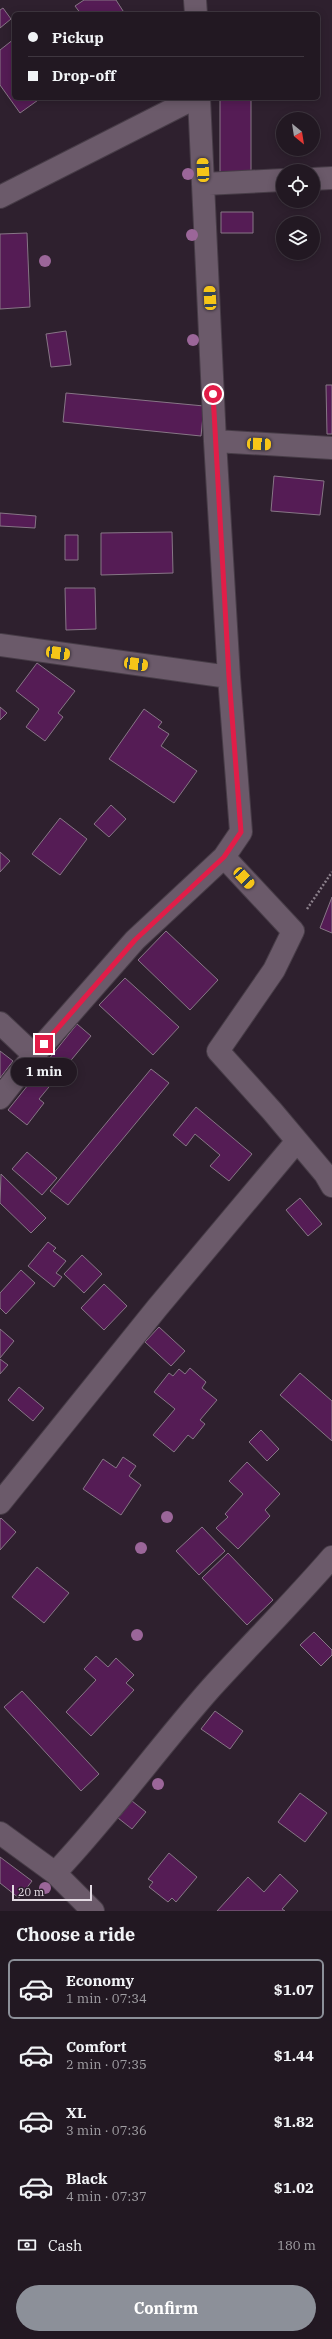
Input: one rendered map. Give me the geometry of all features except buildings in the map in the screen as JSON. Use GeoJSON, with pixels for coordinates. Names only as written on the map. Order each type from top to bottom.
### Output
{"type":"FeatureCollection","features":[{"type":"Feature","properties":{"kind":"street"},"geometry":{"type":"LineString","coordinates":[[195,0],[196,12]]}},
{"type":"Feature","properties":{"kind":"street"},"geometry":{"type":"LineString","coordinates":[[0,197],[191,100]]}},
{"type":"Feature","properties":{"kind":"street"},"geometry":{"type":"LineString","coordinates":[[0,1098],[34,1055],[135,940],[224,857],[241,832],[229,677],[215,442],[199,100]]}},
{"type":"Feature","properties":{"kind":"street"},"geometry":{"type":"LineString","coordinates":[[320,179],[332,178]]}},
{"type":"Feature","properties":{"kind":"street"},"geometry":{"type":"LineString","coordinates":[[204,184],[276,180]]}},
{"type":"Feature","properties":{"kind":"street"},"geometry":{"type":"LineString","coordinates":[[215,442],[332,448]]}},
{"type":"Feature","properties":{"kind":"street"},"geometry":{"type":"LineString","coordinates":[[0,645],[229,677]]}},
{"type":"Feature","properties":{"kind":"street"},"geometry":{"type":"LineString","coordinates":[[224,857],[293,931],[274,970],[218,1051],[297,1141],[332,1186]]}},
{"type":"Feature","properties":{"kind":"street"},"geometry":{"type":"LineString","coordinates":[[0,1023],[34,1055]]}},
{"type":"Feature","properties":{"kind":"street"},"geometry":{"type":"LineString","coordinates":[[0,1503],[157,1308],[297,1141]]}},
{"type":"Feature","properties":{"kind":"street"},"geometry":{"type":"LineString","coordinates":[[55,1873],[86,1840],[212,1688],[288,1608],[332,1557]]}},
{"type":"Feature","properties":{"kind":"street"},"geometry":{"type":"LineString","coordinates":[[0,1833],[55,1873],[93,1911]]}},
{"type":"Feature","properties":{"kind":"path"},"geometry":{"type":"LineString","coordinates":[[293,931],[332,872]]}},
{"type":"Feature","properties":{"kind":"route"},"geometry":{"type":"LineString","coordinates":[[44,1044],[135,940],[224,857],[241,832],[229,677],[213,394]]}}]}
